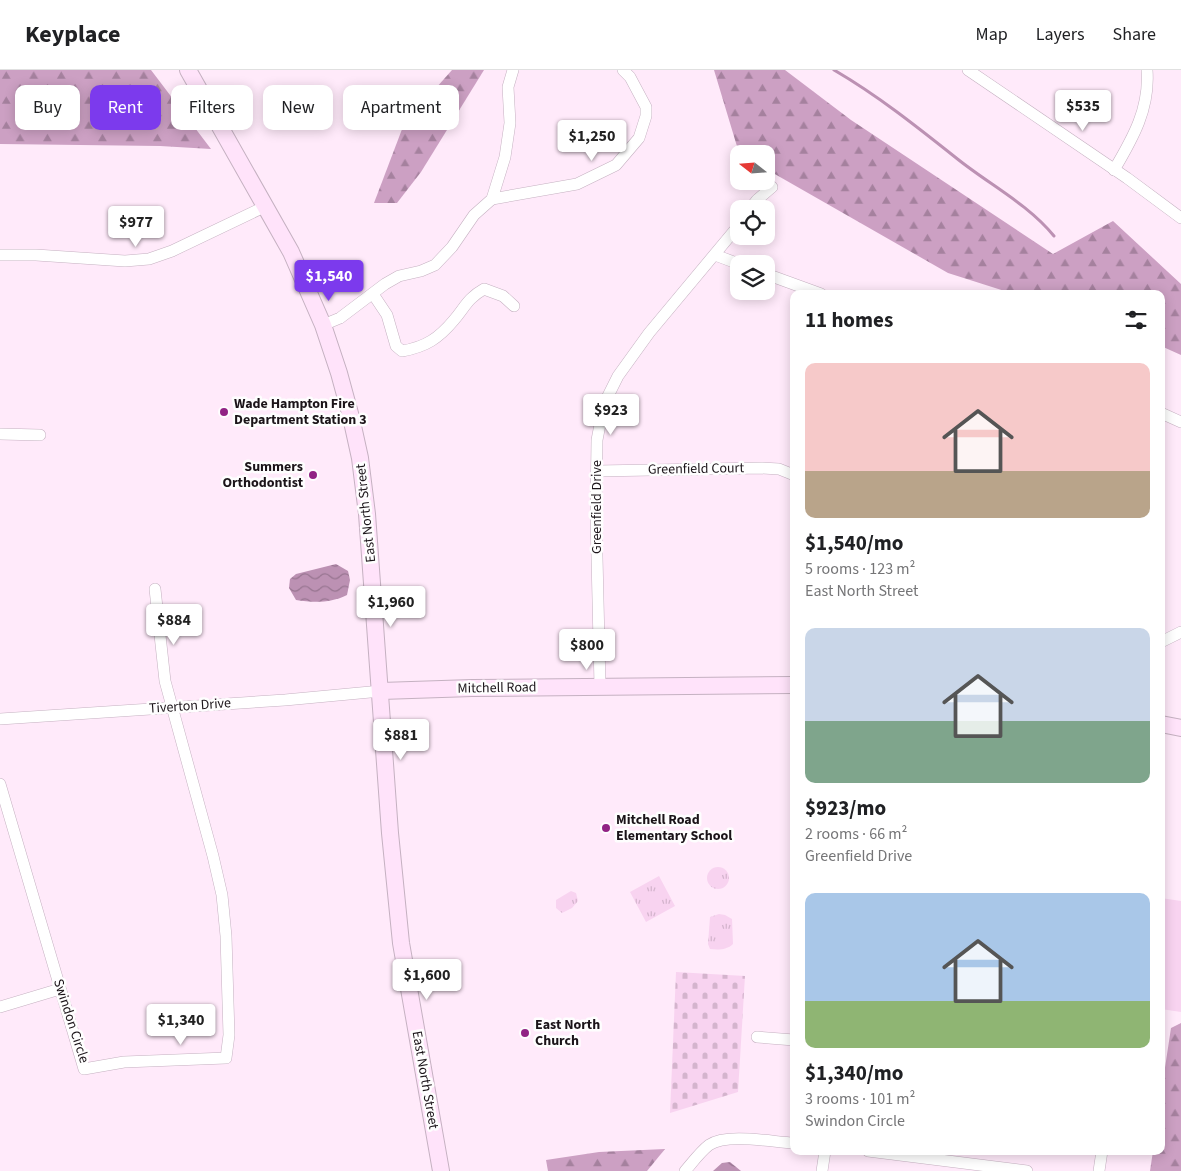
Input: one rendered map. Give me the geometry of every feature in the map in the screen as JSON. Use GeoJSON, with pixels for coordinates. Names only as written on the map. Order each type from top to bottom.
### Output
{"type":"FeatureCollection","features":[{"type":"Feature","properties":{"kind":"main road","name":"East North Street"},"geometry":{"type":"LineString","coordinates":[[188,70],[291,252],[323,325],[339,373],[360,458],[368,514],[390,833],[401,943],[442,1171]]}},
{"type":"Feature","properties":{"kind":"main road","name":"Mitchell Road"},"geometry":{"type":"LineString","coordinates":[[380,691],[790,684]]}},
{"type":"Feature","properties":{"kind":"main road"},"geometry":{"type":"LineString","coordinates":[[1165,725],[1181,728]]}},
{"type":"Feature","properties":{"kind":"street"},"geometry":{"type":"LineString","coordinates":[[323,325],[340,318],[385,284],[399,276],[421,271],[435,265],[452,247],[474,215],[492,199],[506,157],[510,123],[508,87],[513,70]]}},
{"type":"Feature","properties":{"kind":"street"},"geometry":{"type":"LineString","coordinates":[[492,199],[578,184],[616,165],[639,138],[646,116],[646,107],[642,99],[630,77],[622,70]]}},
{"type":"Feature","properties":{"kind":"street"},"geometry":{"type":"LineString","coordinates":[[968,70],[1181,218]]}},
{"type":"Feature","properties":{"kind":"street"},"geometry":{"type":"LineString","coordinates":[[1114,170],[1135,135],[1140,120],[1147,93],[1147,70]]}},
{"type":"Feature","properties":{"kind":"street"},"geometry":{"type":"LineString","coordinates":[[757,200],[768,190]]}},
{"type":"Feature","properties":{"kind":"street"},"geometry":{"type":"LineString","coordinates":[[0,256],[36,255],[125,261],[149,259],[172,251],[266,206]]}},
{"type":"Feature","properties":{"kind":"street","name":"Greenfield Drive"},"geometry":{"type":"LineString","coordinates":[[600,686],[596,514],[597,440],[604,404],[614,382],[649,333],[730,236]]}},
{"type":"Feature","properties":{"kind":"street"},"geometry":{"type":"LineString","coordinates":[[715,255],[730,261]]}},
{"type":"Feature","properties":{"kind":"street"},"geometry":{"type":"LineString","coordinates":[[775,277],[809,290]]}},
{"type":"Feature","properties":{"kind":"street"},"geometry":{"type":"LineString","coordinates":[[373,294],[387,315],[396,346],[402,351],[420,347],[433,341],[454,320],[474,295],[484,289],[503,296],[514,306]]}},
{"type":"Feature","properties":{"kind":"street"},"geometry":{"type":"LineString","coordinates":[[1165,415],[1181,422]]}},
{"type":"Feature","properties":{"kind":"street"},"geometry":{"type":"LineString","coordinates":[[0,434],[40,435]]}},
{"type":"Feature","properties":{"kind":"street","name":"Greenfield Court"},"geometry":{"type":"LineString","coordinates":[[597,472],[762,468],[779,469],[790,473]]}},
{"type":"Feature","properties":{"kind":"street"},"geometry":{"type":"LineString","coordinates":[[155,588],[165,681],[172,707]]}},
{"type":"Feature","properties":{"kind":"street"},"geometry":{"type":"LineString","coordinates":[[1165,640],[1181,632]]}},
{"type":"Feature","properties":{"kind":"street","name":"Tiverton Drive"},"geometry":{"type":"LineString","coordinates":[[0,719],[285,700],[380,691]]}},
{"type":"Feature","properties":{"kind":"street","name":"Swindon Circle"},"geometry":{"type":"LineString","coordinates":[[0,784],[84,1069],[124,1062],[226,1058],[229,1035],[226,936],[222,895],[172,707]]}},
{"type":"Feature","properties":{"kind":"street"},"geometry":{"type":"LineString","coordinates":[[0,1007],[60,990]]}},
{"type":"Feature","properties":{"kind":"street"},"geometry":{"type":"LineString","coordinates":[[757,1037],[790,1040]]}},
{"type":"Feature","properties":{"kind":"street"},"geometry":{"type":"LineString","coordinates":[[685,1171],[710,1145],[723,1140],[734,1139],[790,1144]]}},
{"type":"Feature","properties":{"kind":"street"},"geometry":{"type":"LineString","coordinates":[[822,1171],[824,1155]]}},
{"type":"Feature","properties":{"kind":"street"},"geometry":{"type":"LineString","coordinates":[[900,1155],[1027,1171]]}},
{"type":"Feature","properties":{"kind":"street"},"geometry":{"type":"LineString","coordinates":[[1099,1171],[1101,1155]]}},
{"type":"Feature","properties":{"kind":"green space"},"geometry":{"type":"Polygon","coordinates":[[[0,70],[151,70],[171,96],[171,130],[197,130],[211,149],[160,146],[0,144],[0,70]]]}},
{"type":"Feature","properties":{"kind":"green space"},"geometry":{"type":"Polygon","coordinates":[[[452,70],[484,70],[459,110],[459,85],[439,85],[452,70]]]}},
{"type":"Feature","properties":{"kind":"green space"},"geometry":{"type":"Polygon","coordinates":[[[714,70],[785,70],[851,120],[1053,254],[1113,221],[1181,284],[1181,355],[1165,348],[1165,290],[1001,290],[948,273],[775,174],[775,145],[737,145],[714,70]]]}},
{"type":"Feature","properties":{"kind":"green space"},"geometry":{"type":"Polygon","coordinates":[[[402,130],[447,130],[421,172],[397,203],[374,203],[402,130]]]}},
{"type":"Feature","properties":{"kind":"green space"},"geometry":{"type":"Polygon","coordinates":[[[718,867],[726,870],[729,878],[726,886],[718,889],[710,886],[707,878],[710,870],[718,867]]]}},
{"type":"Feature","properties":{"kind":"green space"},"geometry":{"type":"Polygon","coordinates":[[[659,876],[675,906],[646,922],[630,892],[659,876]]]}},
{"type":"Feature","properties":{"kind":"green space"},"geometry":{"type":"Polygon","coordinates":[[[571,891],[576,893],[578,901],[572,908],[562,913],[556,908],[556,900],[571,891]]]}},
{"type":"Feature","properties":{"kind":"green space"},"geometry":{"type":"Polygon","coordinates":[[[1165,899],[1181,901],[1181,1012],[1165,1010],[1165,899]]]}},
{"type":"Feature","properties":{"kind":"green space"},"geometry":{"type":"Polygon","coordinates":[[[719,914],[732,919],[733,944],[722,949],[710,949],[708,944],[710,917],[719,914]]]}},
{"type":"Feature","properties":{"kind":"green space"},"geometry":{"type":"Polygon","coordinates":[[[676,972],[745,976],[738,1092],[670,1113],[676,972]]]}},
{"type":"Feature","properties":{"kind":"green space"},"geometry":{"type":"Polygon","coordinates":[[[1181,1023],[1181,1171],[1150,1171],[1152,1155],[1165,1155],[1165,1068],[1171,1028],[1181,1023]]]}},
{"type":"Feature","properties":{"kind":"green space"},"geometry":{"type":"Polygon","coordinates":[[[665,1149],[647,1171],[548,1171],[546,1160],[599,1152],[665,1149]]]}},
{"type":"Feature","properties":{"kind":"water"},"geometry":{"type":"Polygon","coordinates":[[[336,564],[348,571],[350,580],[347,595],[335,600],[322,602],[296,600],[289,588],[290,579],[296,574],[336,564]]]}},
{"type":"Feature","properties":{"kind":"water"},"geometry":{"type":"Polygon","coordinates":[[[730,1162],[741,1171],[713,1171],[722,1163],[730,1162]]]}},
{"type":"Feature","properties":{"kind":"waterway"},"geometry":{"type":"LineString","coordinates":[[834,70],[881,100],[968,167],[1020,204],[1054,236]]}},
{"type":"Feature","properties":{"kind":"place","name":"Wade Hampton Fire Department Station 3"},"geometry":{"type":"Point","coordinates":[224,412]}},
{"type":"Feature","properties":{"kind":"place","name":"Summers Orthodontist"},"geometry":{"type":"Point","coordinates":[313,475]}},
{"type":"Feature","properties":{"kind":"place","name":"Mitchell Road Elementary School"},"geometry":{"type":"Point","coordinates":[606,828]}},
{"type":"Feature","properties":{"kind":"place","name":"East North Church"},"geometry":{"type":"Point","coordinates":[525,1033]}}]}
